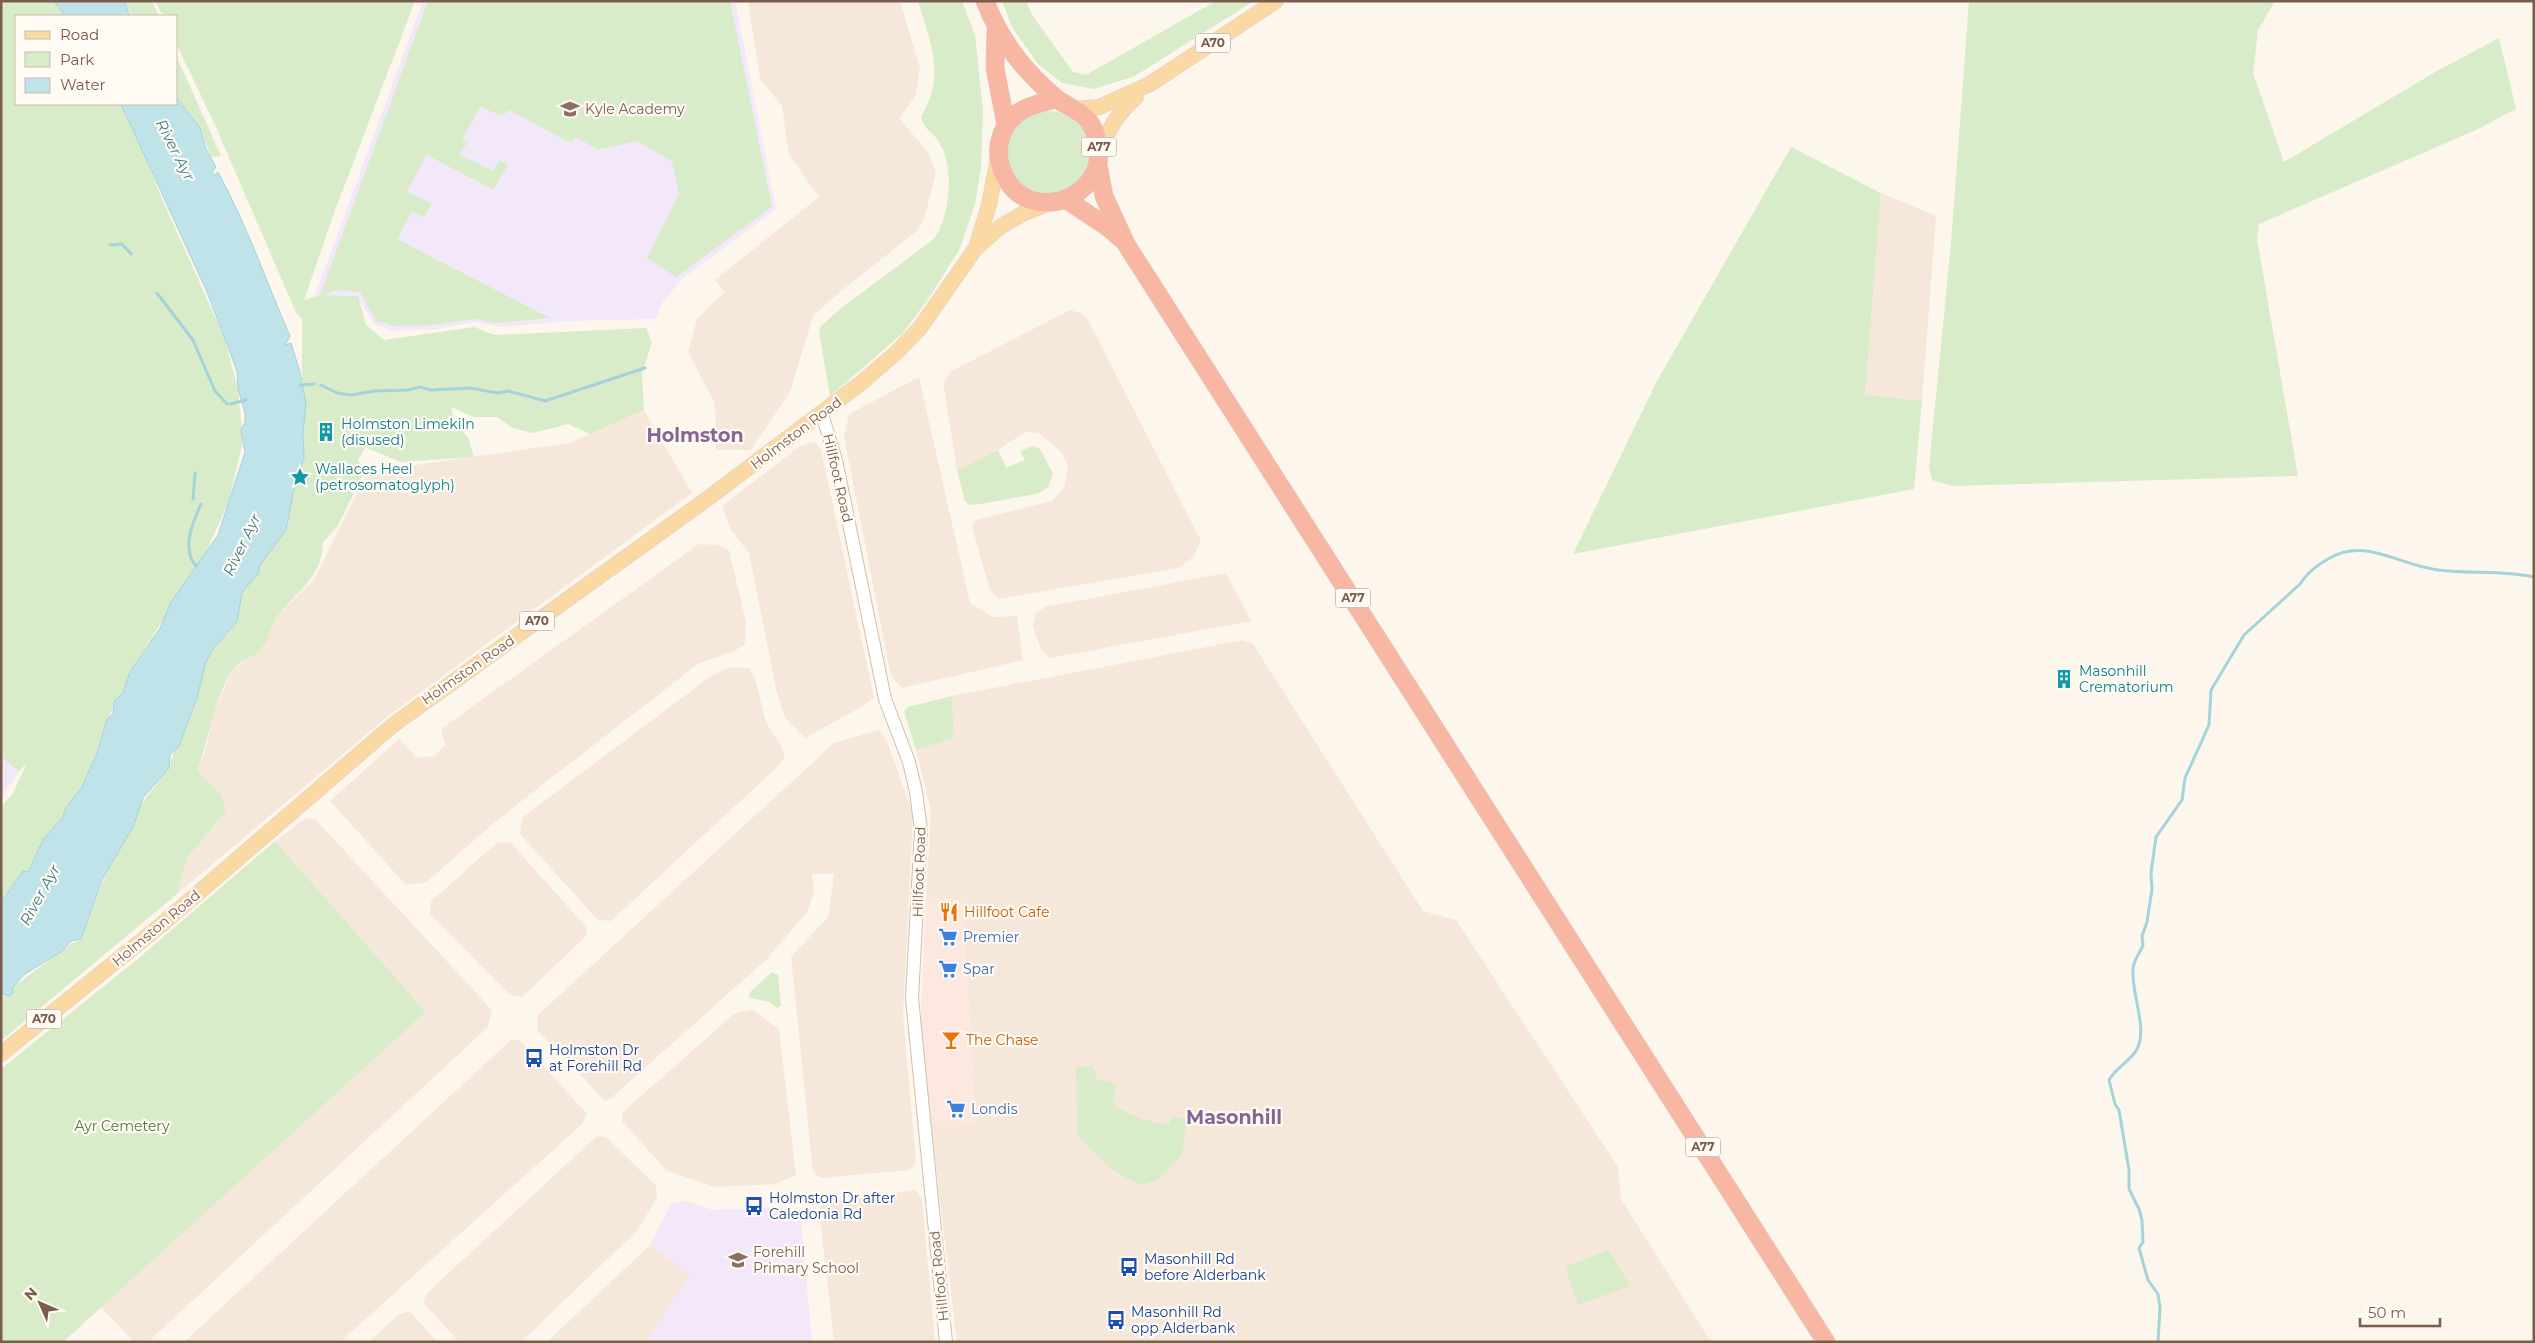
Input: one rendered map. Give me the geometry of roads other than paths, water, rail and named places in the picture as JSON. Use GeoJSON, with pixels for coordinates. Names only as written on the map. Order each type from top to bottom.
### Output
{"type":"FeatureCollection","features":[{"type":"Feature","properties":{"kind":"highway","name":"A77"},"geometry":{"type":"LineString","coordinates":[[985,1],[996,30],[1032,77],[1057,99],[1075,109],[1092,126],[1104,196],[1126,244],[1826,1342]]}},
{"type":"Feature","properties":{"kind":"highway","name":"A77"},"geometry":{"type":"LineString","coordinates":[[996,30],[995,68],[1006,125],[1001,136],[998,158],[1008,182],[1016,191],[1033,201],[1050,203],[1067,200],[1088,185],[1099,159]]}},
{"type":"Feature","properties":{"kind":"highway"},"geometry":{"type":"LineString","coordinates":[[1006,125],[1024,108],[1057,99]]}},
{"type":"Feature","properties":{"kind":"highway","name":"A77"},"geometry":{"type":"LineString","coordinates":[[1067,200],[1109,228],[1126,244]]}},
{"type":"Feature","properties":{"kind":"main road","name":"A70"},"geometry":{"type":"LineString","coordinates":[[1075,109],[1099,107],[1150,84],[1276,1]]}},
{"type":"Feature","properties":{"kind":"main road","name":"A70"},"geometry":{"type":"LineString","coordinates":[[1099,159],[1108,128],[1118,115],[1150,84]]}},
{"type":"Feature","properties":{"kind":"main road","name":"A70"},"geometry":{"type":"LineString","coordinates":[[976,249],[989,205],[998,158]]}},
{"type":"Feature","properties":{"kind":"main road","name":"A70"},"geometry":{"type":"LineString","coordinates":[[976,249],[1000,227],[1024,213],[1050,203]]}},
{"type":"Feature","properties":{"kind":"main road","name":"Holmston Road"},"geometry":{"type":"LineString","coordinates":[[1,1054],[161,925],[393,725],[822,414],[896,353],[920,328],[976,249]]}},
{"type":"Feature","properties":{"kind":"street","name":"Hillfoot Road"},"geometry":{"type":"LineString","coordinates":[[822,414],[836,460],[885,699],[909,762],[920,810],[921,839],[912,998],[946,1342]]}},
{"type":"Feature","properties":{"kind":"water"},"geometry":{"type":"Polygon","coordinates":[[[54,1],[124,1],[130,15],[64,15],[54,1]]]}},
{"type":"Feature","properties":{"kind":"water","name":"River Ayr"},"geometry":{"type":"Polygon","coordinates":[[[178,100],[200,128],[206,149],[216,167],[212,172],[215,175],[218,172],[238,212],[290,336],[285,345],[291,343],[300,372],[306,404],[303,432],[304,458],[294,489],[286,530],[260,565],[258,574],[242,592],[237,622],[213,649],[206,662],[197,698],[179,746],[170,755],[169,768],[143,798],[133,827],[103,878],[81,939],[71,941],[62,951],[25,974],[12,988],[13,993],[9,996],[1,994],[1,902],[23,871],[28,872],[44,838],[63,817],[65,809],[82,787],[97,753],[107,719],[113,713],[114,702],[123,693],[130,672],[160,628],[171,602],[218,535],[245,452],[241,430],[245,422],[245,413],[238,389],[237,371],[207,292],[121,105],[178,105],[178,100]]]}},
{"type":"Feature","properties":{"kind":"waterway"},"geometry":{"type":"LineString","coordinates":[[110,245],[122,244],[131,254]]}},
{"type":"Feature","properties":{"kind":"waterway"},"geometry":{"type":"LineString","coordinates":[[157,293],[193,340],[215,391],[227,404]]}},
{"type":"Feature","properties":{"kind":"waterway"},"geometry":{"type":"LineString","coordinates":[[321,385],[337,393],[351,395],[374,391],[408,390],[421,387],[430,390],[470,388],[498,393],[508,391],[545,401],[645,368]]}},
{"type":"Feature","properties":{"kind":"waterway"},"geometry":{"type":"LineString","coordinates":[[300,385],[314,384]]}},
{"type":"Feature","properties":{"kind":"waterway"},"geometry":{"type":"LineString","coordinates":[[230,404],[246,400]]}},
{"type":"Feature","properties":{"kind":"waterway"},"geometry":{"type":"LineString","coordinates":[[193,499],[195,473]]}},
{"type":"Feature","properties":{"kind":"waterway"},"geometry":{"type":"LineString","coordinates":[[196,566],[189,551],[189,543],[192,527],[201,504]]}},
{"type":"Feature","properties":{"kind":"waterway"},"geometry":{"type":"LineString","coordinates":[[2158,1342],[2160,1308],[2158,1294],[2148,1280],[2139,1248],[2143,1242],[2142,1220],[2129,1189],[2129,1170],[2119,1110],[2115,1104],[2109,1080],[2115,1071],[2131,1057],[2140,1041],[2141,1031],[2134,989],[2133,969],[2143,945],[2142,936],[2147,922],[2152,889],[2151,873],[2156,837],[2182,800],[2185,778],[2209,725],[2211,690],[2244,635],[2300,584],[2312,570],[2324,561],[2342,553],[2355,550],[2369,551],[2438,570],[2534,577]]}},
{"type":"Feature","properties":{"kind":"place","name":"Kyle Academy"},"geometry":{"type":"Point","coordinates":[570,109]}},
{"type":"Feature","properties":{"kind":"place","name":"Holmston Limekiln (disused)"},"geometry":{"type":"Point","coordinates":[326,432]}},
{"type":"Feature","properties":{"kind":"place","name":"Wallaces Heel (petrosomatoglyph)"},"geometry":{"type":"Point","coordinates":[300,477]}},
{"type":"Feature","properties":{"kind":"place","name":"Masonhill Crematorium"},"geometry":{"type":"Point","coordinates":[2064,679]}},
{"type":"Feature","properties":{"kind":"place","name":"Hillfoot Cafe"},"geometry":{"type":"Point","coordinates":[949,912]}},
{"type":"Feature","properties":{"kind":"place","name":"Premier"},"geometry":{"type":"Point","coordinates":[948,937]}},
{"type":"Feature","properties":{"kind":"place","name":"Spar"},"geometry":{"type":"Point","coordinates":[948,969]}},
{"type":"Feature","properties":{"kind":"place","name":"The Chase"},"geometry":{"type":"Point","coordinates":[951,1040]}},
{"type":"Feature","properties":{"kind":"place","name":"Holmston Dr at Forehill Rd"},"geometry":{"type":"Point","coordinates":[534,1058]}},
{"type":"Feature","properties":{"kind":"place","name":"Londis"},"geometry":{"type":"Point","coordinates":[956,1109]}},
{"type":"Feature","properties":{"kind":"place","name":"Holmston Dr after Caledonia Rd"},"geometry":{"type":"Point","coordinates":[754,1206]}},
{"type":"Feature","properties":{"kind":"place","name":"Forehill Primary School"},"geometry":{"type":"Point","coordinates":[738,1260]}},
{"type":"Feature","properties":{"kind":"place","name":"Masonhill Rd before Alderbank"},"geometry":{"type":"Point","coordinates":[1129,1267]}},
{"type":"Feature","properties":{"kind":"place","name":"Masonhill Rd opp Alderbank"},"geometry":{"type":"Point","coordinates":[1116,1320]}},
{"type":"Feature","properties":{"kind":"district","name":"Holmston"},"geometry":{"type":"Point","coordinates":[695,435]}},
{"type":"Feature","properties":{"kind":"district","name":"Masonhill"},"geometry":{"type":"Point","coordinates":[1234,1117]}},
{"type":"Feature","properties":{"kind":"park label","name":"Ayr Cemetery"},"geometry":{"type":"Point","coordinates":[122,1126]}}]}
